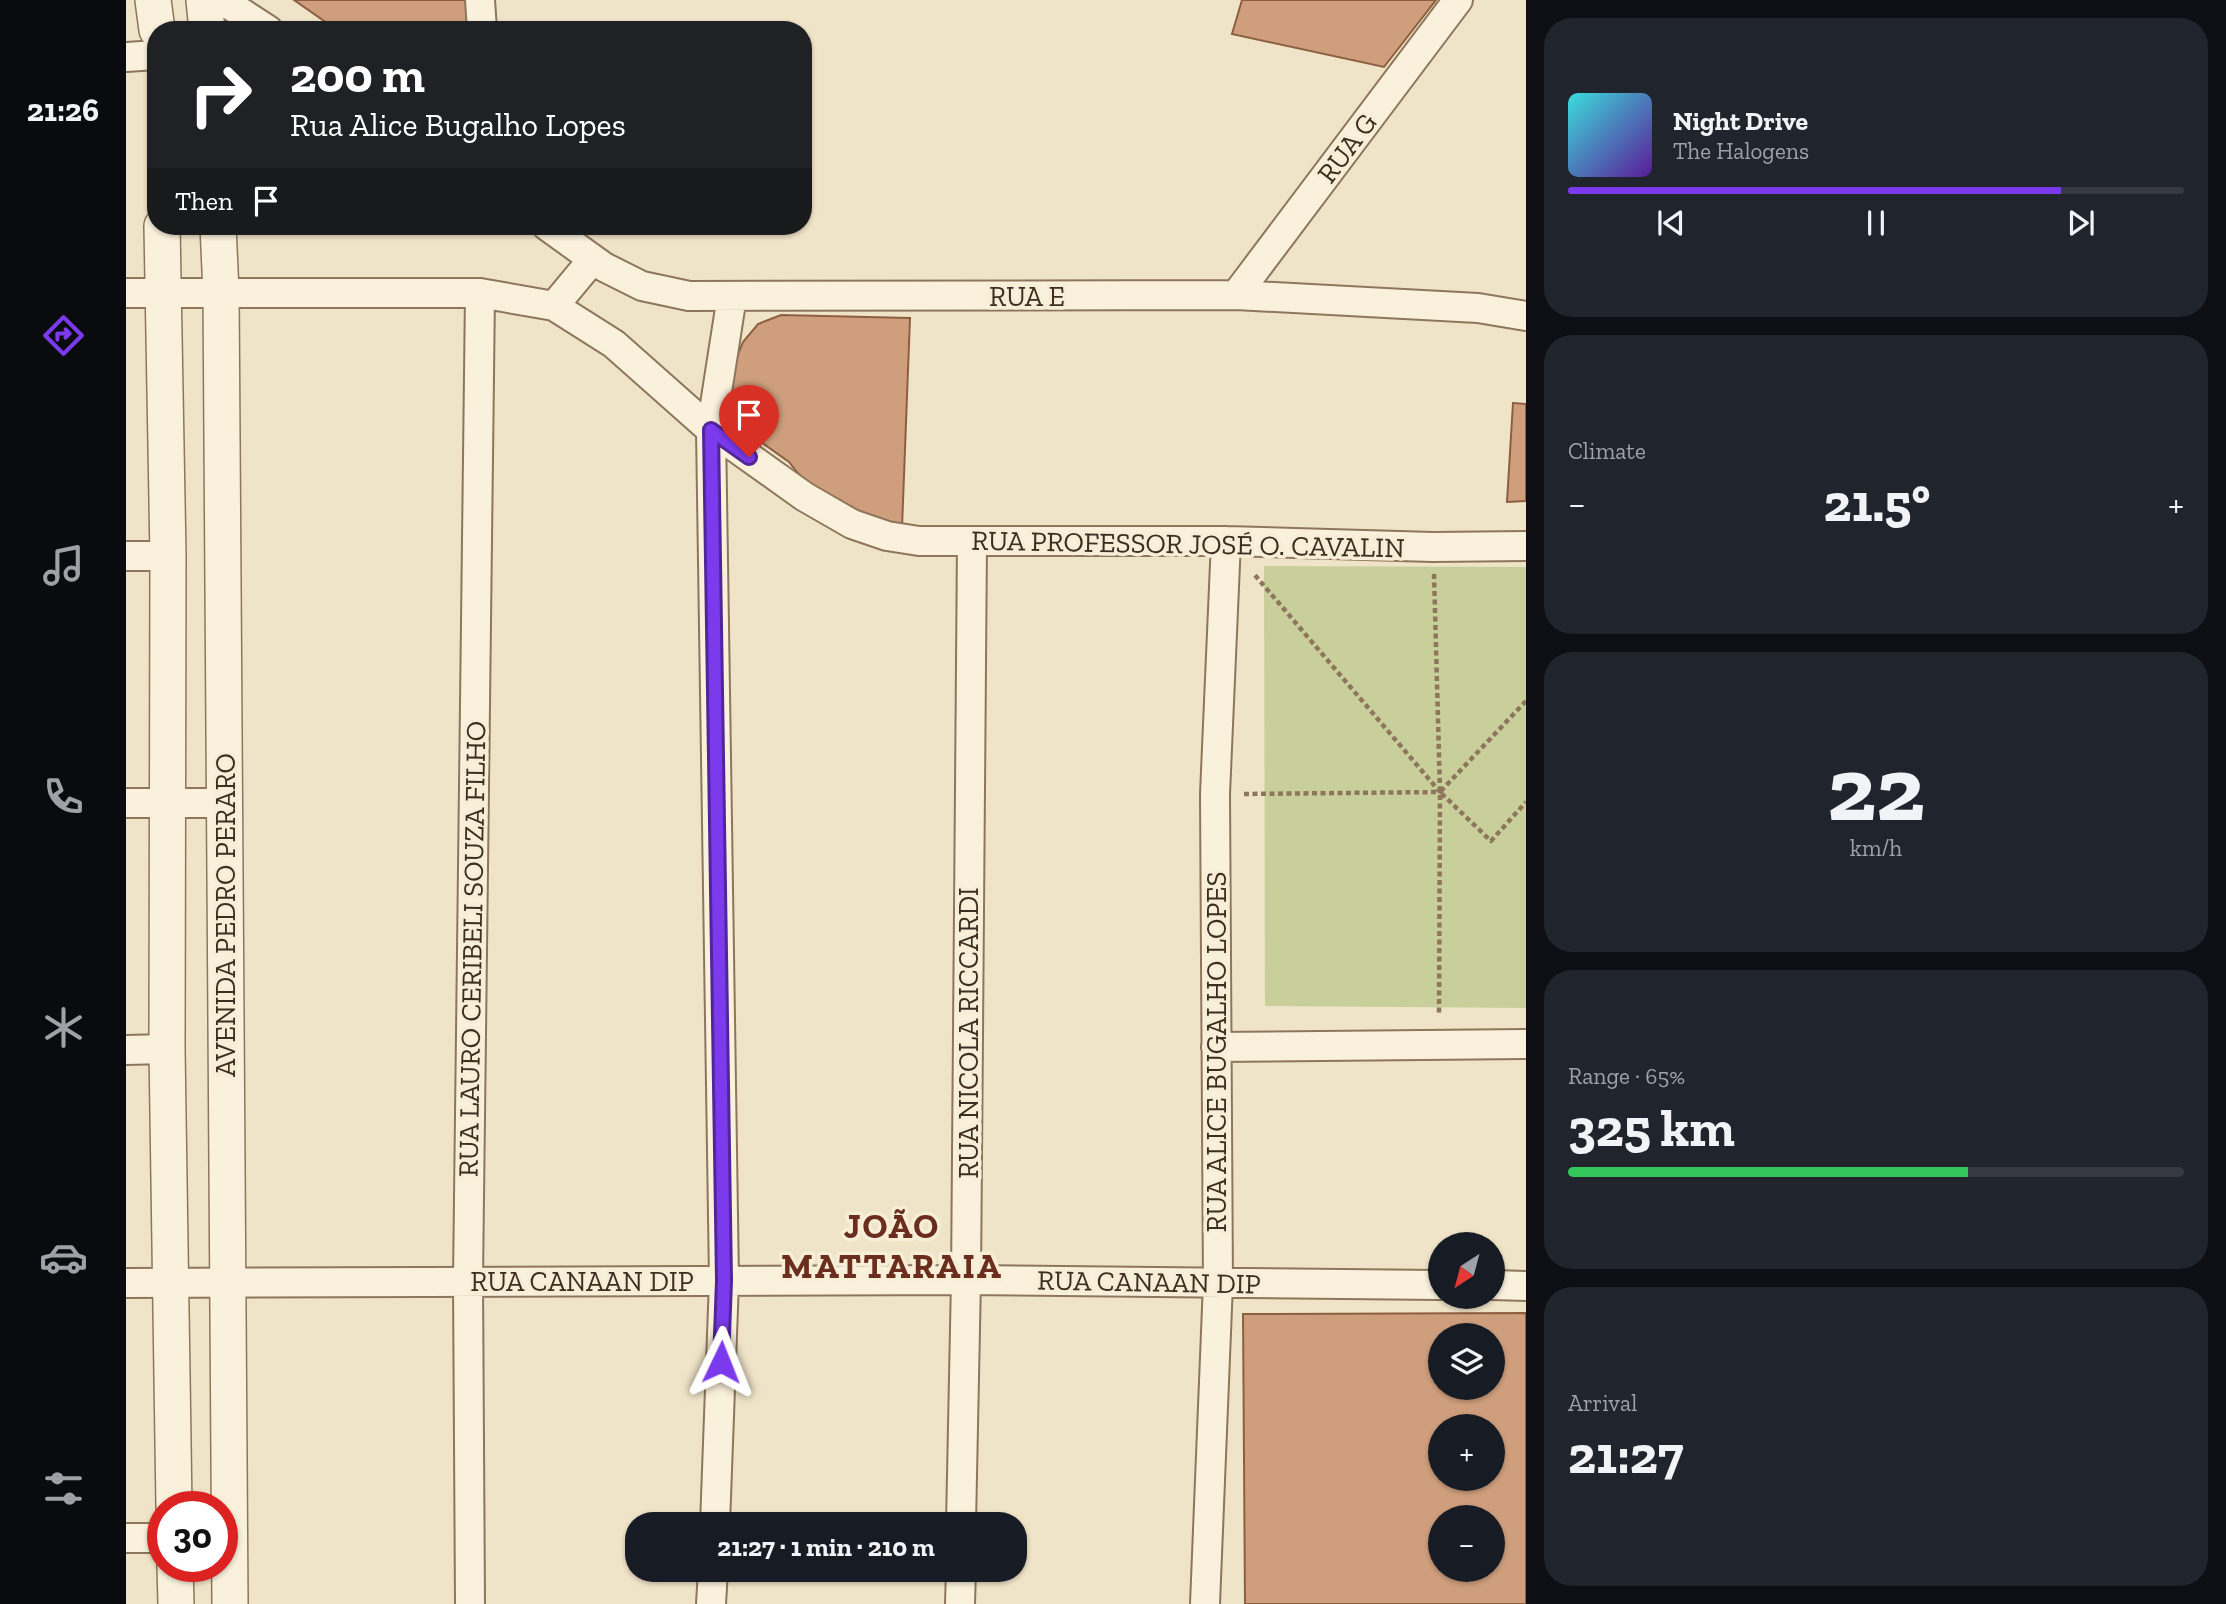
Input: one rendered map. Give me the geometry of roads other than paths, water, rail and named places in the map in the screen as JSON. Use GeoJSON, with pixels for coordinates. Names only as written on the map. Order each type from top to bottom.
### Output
{"type":"FeatureCollection","features":[{"type":"Feature","properties":{"kind":"street"},"geometry":{"type":"LineString","coordinates":[[153,0],[156,21]]}},
{"type":"Feature","properties":{"kind":"street"},"geometry":{"type":"LineString","coordinates":[[204,0],[206,21]]}},
{"type":"Feature","properties":{"kind":"street"},"geometry":{"type":"LineString","coordinates":[[222,0],[254,21]]}},
{"type":"Feature","properties":{"kind":"street"},"geometry":{"type":"LineString","coordinates":[[480,0],[481,21]]}},
{"type":"Feature","properties":{"kind":"street","name":"RUA G"},"geometry":{"type":"LineString","coordinates":[[1236,295],[1458,0]]}},
{"type":"Feature","properties":{"kind":"street"},"geometry":{"type":"LineString","coordinates":[[126,57],[147,56]]}},
{"type":"Feature","properties":{"kind":"street","name":"AVENIDA PEDRO PERARO"},"geometry":{"type":"LineString","coordinates":[[162,235],[169,556],[167,1049],[174,1491]]}},
{"type":"Feature","properties":{"kind":"street","name":"AVENIDA PEDRO PERARO"},"geometry":{"type":"LineString","coordinates":[[218,235],[225,803],[225,1491]]}},
{"type":"Feature","properties":{"kind":"street","name":"RUA E"},"geometry":{"type":"LineString","coordinates":[[560,235],[593,259],[642,286],[689,296],[1236,295],[1478,308],[1526,316]]}},
{"type":"Feature","properties":{"kind":"street"},"geometry":{"type":"LineString","coordinates":[[554,306],[593,259]]}},
{"type":"Feature","properties":{"kind":"street"},"geometry":{"type":"LineString","coordinates":[[126,293],[480,293],[554,306],[614,344],[711,430]]}},
{"type":"Feature","properties":{"kind":"street","name":"RUA LAURO CERIBELI SOUZA FILHO"},"geometry":{"type":"LineString","coordinates":[[470,1604],[468,1280],[480,293]]}},
{"type":"Feature","properties":{"kind":"street"},"geometry":{"type":"LineString","coordinates":[[715,1512],[724,1281],[711,430],[732,296]]}},
{"type":"Feature","properties":{"kind":"street","name":"RUA PROFESSOR JOSÉ O. CAVALIN"},"geometry":{"type":"LineString","coordinates":[[711,430],[805,497],[852,524],[887,536],[919,541],[1226,541],[1433,547],[1526,546]]}},
{"type":"Feature","properties":{"kind":"street","name":"RUA ALICE BUGALHO LOPES"},"geometry":{"type":"LineString","coordinates":[[1205,1604],[1218,1283],[1215,794],[1226,541]]}},
{"type":"Feature","properties":{"kind":"street","name":"RUA NICOLA RICCARDI"},"geometry":{"type":"LineString","coordinates":[[961,1512],[966,1280],[972,542]]}},
{"type":"Feature","properties":{"kind":"street"},"geometry":{"type":"LineString","coordinates":[[126,556],[169,556]]}},
{"type":"Feature","properties":{"kind":"street"},"geometry":{"type":"LineString","coordinates":[[126,803],[225,803]]}},
{"type":"Feature","properties":{"kind":"street"},"geometry":{"type":"LineString","coordinates":[[1216,1047],[1526,1044]]}},
{"type":"Feature","properties":{"kind":"street"},"geometry":{"type":"LineString","coordinates":[[126,1049],[167,1049]]}},
{"type":"Feature","properties":{"kind":"street","name":"RUA CANAAN DIP"},"geometry":{"type":"LineString","coordinates":[[126,1283],[966,1280],[1428,1285]]}},
{"type":"Feature","properties":{"kind":"street"},"geometry":{"type":"LineString","coordinates":[[1505,1285],[1526,1286]]}},
{"type":"Feature","properties":{"kind":"street"},"geometry":{"type":"LineString","coordinates":[[126,1538],[147,1538]]}},
{"type":"Feature","properties":{"kind":"street"},"geometry":{"type":"LineString","coordinates":[[175,1582],[176,1604]]}},
{"type":"Feature","properties":{"kind":"street","name":"AVENIDA PEDRO PERARO"},"geometry":{"type":"LineString","coordinates":[[228,1582],[230,1604]]}},
{"type":"Feature","properties":{"kind":"street"},"geometry":{"type":"LineString","coordinates":[[711,1604],[712,1582]]}},
{"type":"Feature","properties":{"kind":"street"},"geometry":{"type":"LineString","coordinates":[[960,1604],[961,1582]]}},
{"type":"Feature","properties":{"kind":"district","name":"JOÃO MATTARAIA"},"geometry":{"type":"Point","coordinates":[892,1246]}}]}
